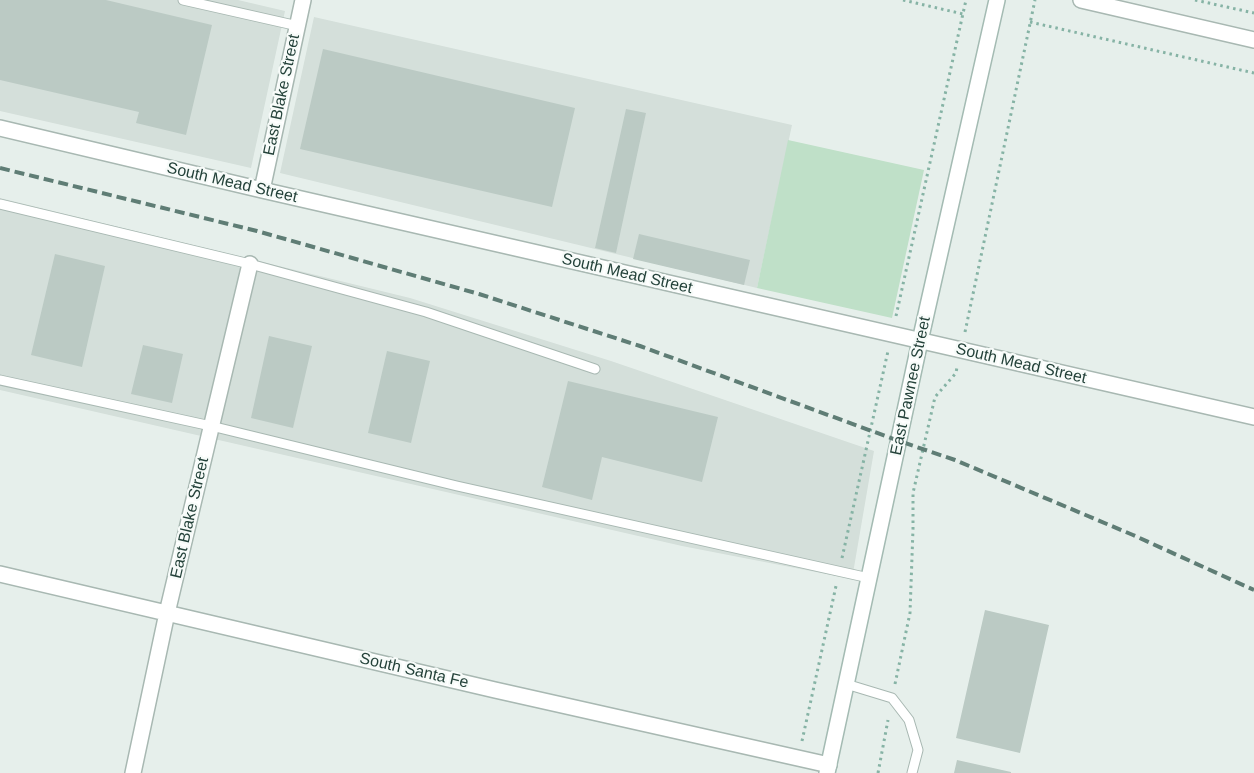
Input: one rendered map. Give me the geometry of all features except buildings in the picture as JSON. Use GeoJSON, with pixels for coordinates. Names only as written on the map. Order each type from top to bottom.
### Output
{"type":"FeatureCollection","features":[{"type":"Feature","properties":{"kind":"street","name":"East Blake Street"},"geometry":{"type":"LineString","coordinates":[[262,190],[303,0]]}},
{"type":"Feature","properties":{"kind":"street","name":"East Pawnee Street"},"geometry":{"type":"LineString","coordinates":[[831,770],[846,684],[920,341],[997,0]]}},
{"type":"Feature","properties":{"kind":"street"},"geometry":{"type":"LineString","coordinates":[[1081,0],[1254,40]]}},
{"type":"Feature","properties":{"kind":"street","name":"South Mead Street"},"geometry":{"type":"LineString","coordinates":[[0,128],[262,190],[1254,417]]}},
{"type":"Feature","properties":{"kind":"street","name":"East Blake Street"},"geometry":{"type":"LineString","coordinates":[[133,773],[167,613],[250,264]]}},
{"type":"Feature","properties":{"kind":"street","name":"South Santa Fe"},"geometry":{"type":"LineString","coordinates":[[0,574],[798,759],[831,770]]}},
{"type":"Feature","properties":{"kind":"lane"},"geometry":{"type":"LineString","coordinates":[[183,0],[298,26]]}},
{"type":"Feature","properties":{"kind":"lane"},"geometry":{"type":"LineString","coordinates":[[0,204],[250,264],[426,312],[595,369]]}},
{"type":"Feature","properties":{"kind":"lane"},"geometry":{"type":"LineString","coordinates":[[0,380],[211,426],[467,488],[869,578]]}},
{"type":"Feature","properties":{"kind":"lane"},"geometry":{"type":"LineString","coordinates":[[846,684],[892,698],[909,720],[918,750],[912,773]]}},
{"type":"Feature","properties":{"kind":"path"},"geometry":{"type":"LineString","coordinates":[[903,0],[963,14]]}},
{"type":"Feature","properties":{"kind":"path"},"geometry":{"type":"LineString","coordinates":[[798,759],[966,0]]}},
{"type":"Feature","properties":{"kind":"path"},"geometry":{"type":"LineString","coordinates":[[878,773],[910,613],[913,493],[935,397],[956,373],[1035,0]]}},
{"type":"Feature","properties":{"kind":"path"},"geometry":{"type":"LineString","coordinates":[[1195,0],[1254,13]]}},
{"type":"Feature","properties":{"kind":"path"},"geometry":{"type":"LineString","coordinates":[[1030,22],[1254,73]]}},
{"type":"Feature","properties":{"kind":"shaded area"},"geometry":{"type":"Polygon","coordinates":[[[0,0],[238,0],[285,11],[251,168],[0,111],[0,0]]]}},
{"type":"Feature","properties":{"kind":"shaded area"},"geometry":{"type":"Polygon","coordinates":[[[314,17],[792,125],[757,288],[280,173],[314,17]]]}},
{"type":"Feature","properties":{"kind":"shaded area"},"geometry":{"type":"Polygon","coordinates":[[[0,198],[410,298],[611,361],[874,451],[852,579],[682,546],[0,390],[0,198]]]}},
{"type":"Feature","properties":{"kind":"green space"},"geometry":{"type":"Polygon","coordinates":[[[788,140],[924,170],[892,318],[757,288],[788,140]]]}},
{"type":"Feature","properties":{"kind":"railway"},"geometry":{"type":"LineString","coordinates":[[0,168],[257,231],[479,294],[640,346],[955,460],[1133,535],[1254,590]]}}]}
